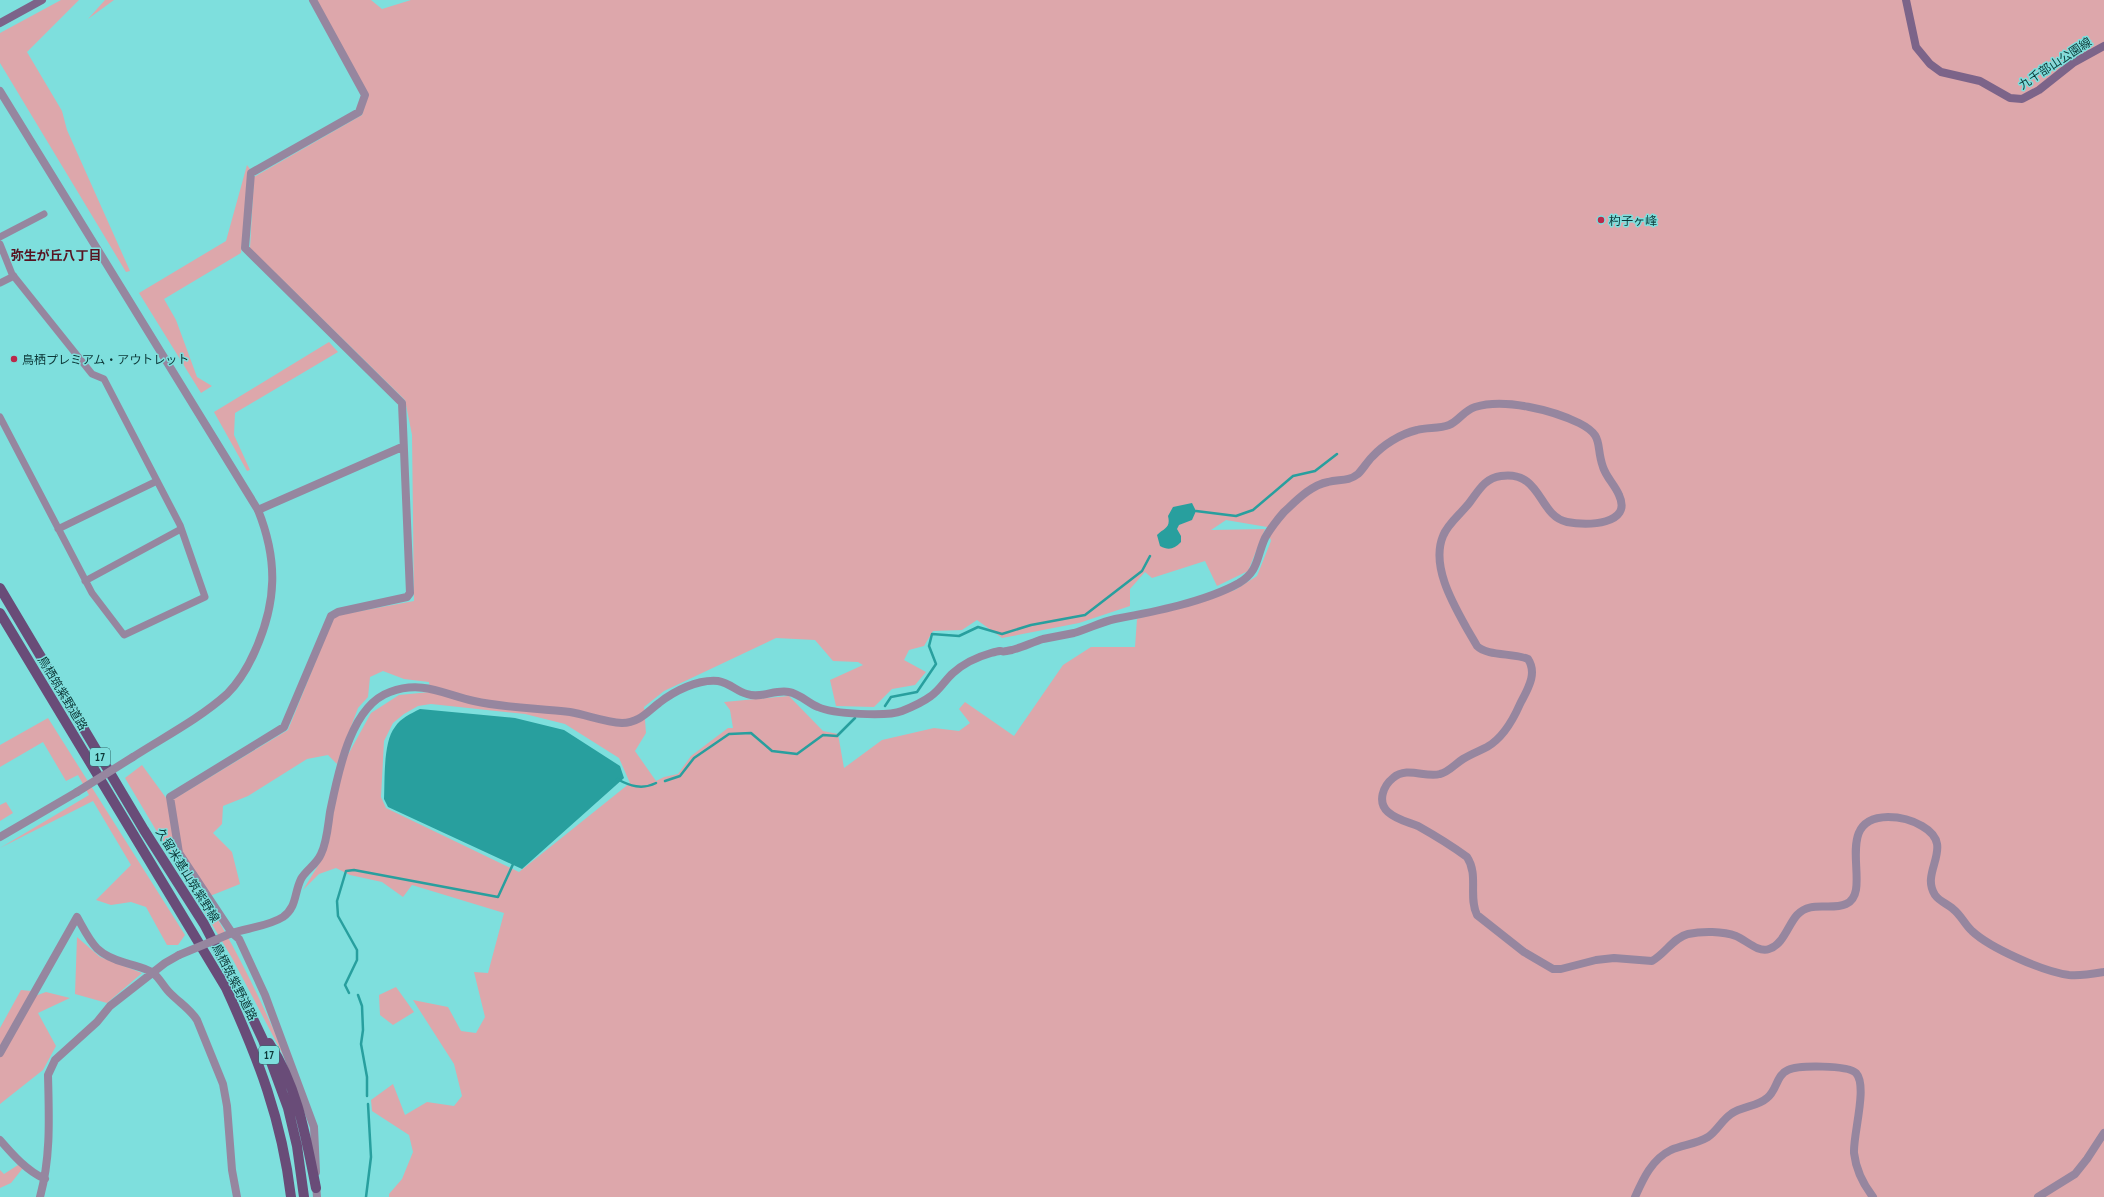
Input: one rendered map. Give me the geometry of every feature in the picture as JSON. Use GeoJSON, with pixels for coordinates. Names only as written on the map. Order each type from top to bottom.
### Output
{"type":"FeatureCollection","features":[{"type":"Feature","properties":{"kind":"main road"},"geometry":{"type":"LineString","coordinates":[[0,23],[42,0]]}},
{"type":"Feature","properties":{"kind":"main road","name":"九千部山公園線"},"geometry":{"type":"LineString","coordinates":[[1906,0],[1916,47],[1930,64],[1941,72],[1980,81],[2010,98],[2022,99],[2039,90],[2073,64],[2104,46]]}},
{"type":"Feature","properties":{"kind":"main road","name":"久留米基山筑紫野線"},"geometry":{"type":"LineString","coordinates":[[0,588],[144,830],[204,924],[255,1022],[288,1108],[304,1197]]}},
{"type":"Feature","properties":{"kind":"main road","name":"鳥栖筑紫野道路"},"geometry":{"type":"LineString","coordinates":[[0,613],[226,988],[254,1048],[277,1116],[284,1147],[291,1197]]}},
{"type":"Feature","properties":{"kind":"main road"},"geometry":{"type":"LineString","coordinates":[[255,1022],[276,1054],[295,1094],[303,1124],[317,1193]]}},
{"type":"Feature","properties":{"kind":"street"},"geometry":{"type":"LineString","coordinates":[[313,0],[365,95],[359,112],[251,173],[245,248],[402,403],[402,447],[410,593],[407,597],[338,612],[331,616],[284,727],[170,797],[179,853],[232,933],[239,939],[265,995],[314,1127],[317,1193]]}},
{"type":"Feature","properties":{"kind":"street"},"geometry":{"type":"LineString","coordinates":[[0,91],[258,510],[267,532],[272,558],[272,596],[265,629],[246,670],[227,694],[193,719],[133,757],[0,837]]}},
{"type":"Feature","properties":{"kind":"street"},"geometry":{"type":"LineString","coordinates":[[0,237],[44,214]]}},
{"type":"Feature","properties":{"kind":"street"},"geometry":{"type":"LineString","coordinates":[[0,244],[14,276],[92,374],[104,379],[181,529],[205,597],[124,635],[92,593],[0,417]]}},
{"type":"Feature","properties":{"kind":"street"},"geometry":{"type":"LineString","coordinates":[[0,283],[14,276]]}},
{"type":"Feature","properties":{"kind":"street"},"geometry":{"type":"LineString","coordinates":[[40,1197],[45,1179],[50,1131],[48,1075],[51,1067],[56,1060],[97,1022],[110,1006],[152,973],[179,955],[232,933],[279,919],[293,907],[302,877],[322,854],[338,777],[344,755],[354,731],[364,711],[374,700],[386,693],[398,690],[431,688],[477,702],[580,714],[620,723],[639,720],[663,699],[693,684],[710,681],[725,682],[745,694],[756,696],[781,692],[792,692],[819,708],[830,712],[886,715],[900,712],[928,698],[938,691],[950,675],[966,663],[994,652],[1012,650],[1043,639],[1077,632],[1111,620],[1153,612],[1216,593],[1237,584],[1250,575],[1255,568],[1266,537],[1279,517],[1318,485],[1354,477],[1361,472],[1375,453],[1391,441],[1410,431],[1453,424],[1463,413],[1472,408],[1490,405],[1513,405],[1545,411],[1581,424],[1595,434],[1599,439],[1604,472],[1617,490],[1622,506],[1621,512],[1617,517],[1609,521],[1588,523],[1563,521],[1553,514],[1530,483],[1519,477],[1503,476],[1493,478],[1482,484],[1465,509],[1447,528],[1442,538],[1440,560],[1443,576],[1475,644],[1485,651],[1515,654],[1528,659],[1533,671],[1514,719],[1489,746],[1463,759],[1441,774],[1432,775],[1414,772],[1399,774],[1393,778],[1383,791],[1382,802],[1388,812],[1406,823],[1417,826],[1467,857],[1472,864],[1474,908],[1477,915],[1524,952],[1553,969],[1561,969],[1596,960],[1614,958],[1652,961],[1686,934],[1701,932],[1735,936],[1763,950],[1769,949],[1777,944],[1797,915],[1805,909],[1814,906],[1841,906],[1848,904],[1853,898],[1856,890],[1856,838],[1861,829],[1868,823],[1877,819],[1888,817],[1909,820],[1921,825],[1929,830],[1937,840],[1938,850],[1931,886],[1935,896],[1954,909],[1971,931],[1986,942],[2037,967],[2067,975],[2085,975],[2104,972]]}},
{"type":"Feature","properties":{"kind":"street"},"geometry":{"type":"LineString","coordinates":[[258,510],[402,447]]}},
{"type":"Feature","properties":{"kind":"street"},"geometry":{"type":"LineString","coordinates":[[58,529],[157,481]]}},
{"type":"Feature","properties":{"kind":"street"},"geometry":{"type":"LineString","coordinates":[[85,580],[181,529]]}},
{"type":"Feature","properties":{"kind":"street"},"geometry":{"type":"LineString","coordinates":[[0,1053],[77,917],[90,943],[97,950],[112,959],[141,967],[152,973],[170,993],[192,1012],[221,1077],[227,1106],[232,1170],[237,1197]]}},
{"type":"Feature","properties":{"kind":"street"},"geometry":{"type":"LineString","coordinates":[[1635,1197],[1652,1166],[1661,1156],[1672,1150],[1696,1143],[1710,1135],[1732,1113],[1765,1100],[1769,1097],[1784,1072],[1794,1068],[1850,1069],[1856,1074],[1860,1081],[1861,1092],[1854,1151],[1856,1166],[1864,1185],[1873,1197]]}},
{"type":"Feature","properties":{"kind":"street"},"geometry":{"type":"LineString","coordinates":[[2038,1197],[2074,1174],[2087,1159],[2104,1133]]}},
{"type":"Feature","properties":{"kind":"street"},"geometry":{"type":"LineString","coordinates":[[0,1140],[20,1162],[36,1176],[45,1179]]}},
{"type":"Feature","properties":{"kind":"shaded area"},"geometry":{"type":"Polygon","coordinates":[[[61,0],[79,0],[27,52],[62,111],[67,130],[130,271],[126,272],[0,63],[0,33],[61,0]]]}},
{"type":"Feature","properties":{"kind":"shaded area"},"geometry":{"type":"Polygon","coordinates":[[[105,0],[114,0],[88,19],[105,0]]]}},
{"type":"Feature","properties":{"kind":"shaded area"},"geometry":{"type":"Polygon","coordinates":[[[316,0],[371,0],[382,9],[411,0],[2104,0],[2104,1197],[389,1197],[389,1194],[402,1179],[413,1152],[409,1135],[372,1111],[371,1100],[393,1084],[405,1115],[427,1102],[454,1106],[462,1096],[454,1064],[413,1000],[448,1007],[461,1031],[476,1033],[485,1017],[474,972],[488,973],[504,913],[412,885],[403,897],[382,882],[350,875],[336,868],[319,874],[303,890],[324,856],[344,762],[371,713],[399,695],[430,692],[429,682],[404,679],[383,671],[370,677],[368,697],[358,708],[337,764],[328,755],[307,759],[248,796],[223,806],[222,824],[213,833],[232,852],[240,884],[205,898],[218,919],[252,984],[292,1072],[232,958],[125,778],[142,765],[169,802],[288,730],[334,616],[414,601],[412,435],[405,400],[250,248],[254,177],[362,115],[368,95],[316,0]],[[1226,520],[1211,530],[1265,529],[1248,571],[1217,586],[1205,561],[1152,578],[1145,572],[1130,589],[1130,606],[1079,623],[1002,638],[977,620],[962,630],[933,631],[924,646],[909,650],[904,660],[926,672],[915,685],[892,689],[874,707],[836,706],[830,680],[863,665],[858,662],[833,661],[815,640],[776,638],[664,691],[644,707],[646,733],[635,751],[656,781],[664,777],[678,774],[691,756],[728,728],[733,728],[730,710],[724,702],[789,696],[823,731],[838,734],[844,768],[882,740],[934,728],[959,731],[970,723],[959,709],[965,702],[1014,736],[1063,665],[1091,647],[1135,647],[1137,619],[1235,590],[1257,576],[1271,541],[1267,527],[1226,520]],[[431,704],[418,706],[404,714],[393,723],[384,741],[381,797],[386,808],[519,872],[630,783],[619,758],[565,724],[525,714],[431,704]]]}},
{"type":"Feature","properties":{"kind":"shaded area"},"geometry":{"type":"Polygon","coordinates":[[[247,165],[250,169],[241,253],[164,299],[176,320],[197,377],[212,386],[201,393],[139,293],[226,241],[247,165]]]}},
{"type":"Feature","properties":{"kind":"shaded area"},"geometry":{"type":"Polygon","coordinates":[[[329,342],[338,352],[235,413],[234,435],[250,470],[247,471],[214,412],[329,342]]]}},
{"type":"Feature","properties":{"kind":"shaded area"},"geometry":{"type":"Polygon","coordinates":[[[48,718],[185,935],[178,945],[167,945],[146,907],[131,902],[111,905],[96,900],[131,865],[93,801],[0,848],[89,795],[78,775],[66,781],[43,742],[0,767],[0,745],[48,718]]]}},
{"type":"Feature","properties":{"kind":"shaded area"},"geometry":{"type":"Polygon","coordinates":[[[6,802],[13,813],[0,821],[0,805],[6,802]]]}},
{"type":"Feature","properties":{"kind":"shaded area"},"geometry":{"type":"Polygon","coordinates":[[[77,937],[100,957],[142,973],[107,1003],[75,994],[77,937]]]}},
{"type":"Feature","properties":{"kind":"shaded area"},"geometry":{"type":"Polygon","coordinates":[[[396,987],[414,1012],[393,1025],[380,1015],[379,995],[396,987]]]}},
{"type":"Feature","properties":{"kind":"shaded area"},"geometry":{"type":"Polygon","coordinates":[[[21,990],[31,991],[35,996],[46,992],[70,998],[38,1013],[56,1046],[43,1070],[0,1104],[0,1028],[21,990]]]}},
{"type":"Feature","properties":{"kind":"shaded area"},"geometry":{"type":"Polygon","coordinates":[[[18,1165],[23,1168],[11,1183],[0,1188],[0,1170],[4,1174],[18,1165]]]}},
{"type":"Feature","properties":{"kind":"water"},"geometry":{"type":"Polygon","coordinates":[[[1192,503],[1196,511],[1192,520],[1179,525],[1177,529],[1181,536],[1181,542],[1171,548],[1160,546],[1157,535],[1168,525],[1168,516],[1173,507],[1192,503]]]}},
{"type":"Feature","properties":{"kind":"water"},"geometry":{"type":"Polygon","coordinates":[[[420,709],[515,718],[564,730],[620,766],[624,778],[522,869],[388,807],[384,799],[385,761],[388,742],[395,727],[400,721],[406,716],[420,709]]]}},
{"type":"Feature","properties":{"kind":"waterway"},"geometry":{"type":"LineString","coordinates":[[1196,511],[1236,516],[1253,510],[1293,476],[1315,471],[1337,454]]}},
{"type":"Feature","properties":{"kind":"waterway"},"geometry":{"type":"LineString","coordinates":[[885,706],[891,697],[917,692],[936,664],[929,646],[932,634],[959,636],[978,627],[1002,634],[1031,625],[1085,615],[1142,571],[1150,556]]}},
{"type":"Feature","properties":{"kind":"waterway"},"geometry":{"type":"LineString","coordinates":[[665,781],[680,776],[694,758],[729,734],[751,733],[772,751],[797,754],[823,735],[837,736],[855,718]]}},
{"type":"Feature","properties":{"kind":"waterway"},"geometry":{"type":"LineString","coordinates":[[617,779],[627,784],[641,787],[656,783]]}},
{"type":"Feature","properties":{"kind":"waterway"},"geometry":{"type":"LineString","coordinates":[[349,993],[345,985],[357,960],[357,950],[338,916],[337,901],[346,871],[354,870],[498,897],[514,862]]}},
{"type":"Feature","properties":{"kind":"waterway"},"geometry":{"type":"LineString","coordinates":[[358,995],[362,1006],[363,1030],[361,1044],[367,1077],[367,1096]]}},
{"type":"Feature","properties":{"kind":"waterway"},"geometry":{"type":"LineString","coordinates":[[366,1197],[371,1157],[368,1104]]}},
{"type":"Feature","properties":{"kind":"place","name":"杓子ヶ峰"},"geometry":{"type":"Point","coordinates":[1601,220]}},
{"type":"Feature","properties":{"kind":"place","name":"鳥栖プレミアム・アウトレット"},"geometry":{"type":"Point","coordinates":[14,359]}},
{"type":"Feature","properties":{"kind":"district","name":"弥生が丘八丁目"},"geometry":{"type":"Point","coordinates":[56,255]}}]}
